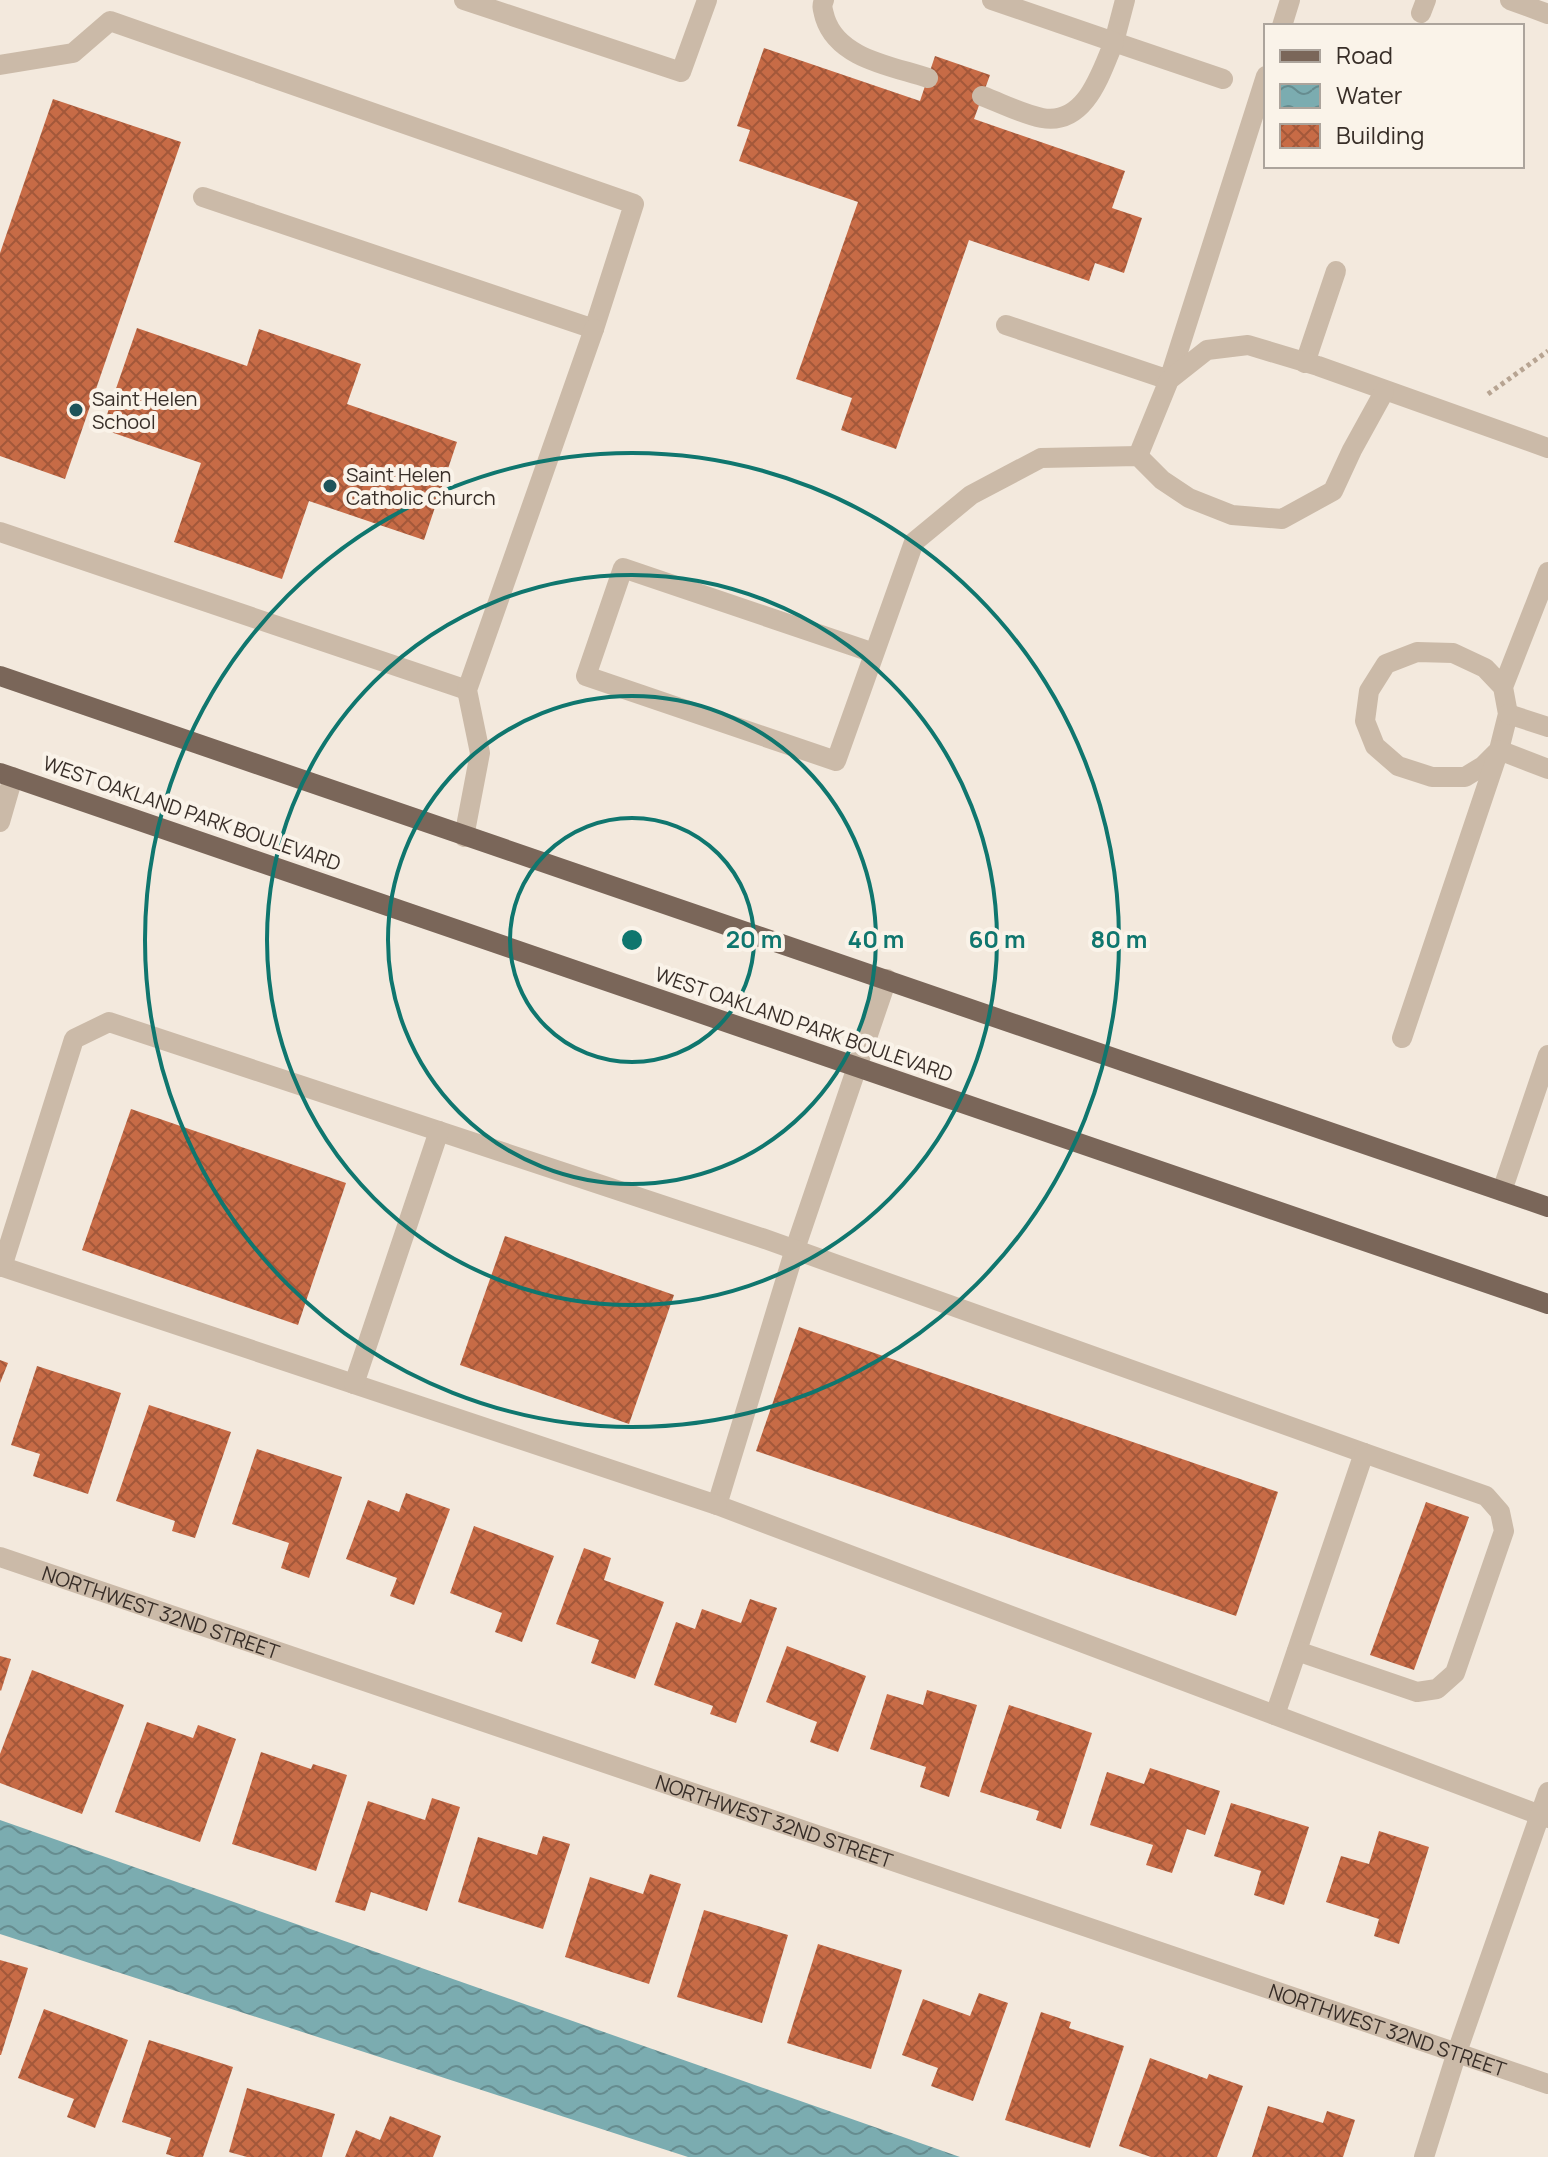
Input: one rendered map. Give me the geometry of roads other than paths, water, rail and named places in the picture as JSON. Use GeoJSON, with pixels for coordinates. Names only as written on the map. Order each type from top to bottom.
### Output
{"type":"FeatureCollection","features":[{"type":"Feature","properties":{"kind":"main road"},"geometry":{"type":"LineString","coordinates":[[0,676],[1548,1207]]}},
{"type":"Feature","properties":{"kind":"main road","name":"WEST OAKLAND PARK BOULEVARD"},"geometry":{"type":"LineString","coordinates":[[7,775],[1548,1304]]}},
{"type":"Feature","properties":{"kind":"street"},"geometry":{"type":"LineString","coordinates":[[464,0],[681,72],[707,0]]}},
{"type":"Feature","properties":{"kind":"street"},"geometry":{"type":"LineString","coordinates":[[824,0],[822,7],[830,33],[855,53],[928,78]]}},
{"type":"Feature","properties":{"kind":"street"},"geometry":{"type":"LineString","coordinates":[[992,0],[1223,79]]}},
{"type":"Feature","properties":{"kind":"street"},"geometry":{"type":"LineString","coordinates":[[982,96],[1045,119],[1072,113],[1092,92],[1114,42],[1125,0]]}},
{"type":"Feature","properties":{"kind":"street"},"geometry":{"type":"LineString","coordinates":[[1283,24],[1290,0]]}},
{"type":"Feature","properties":{"kind":"street"},"geometry":{"type":"LineString","coordinates":[[1510,0],[1548,14]]}},
{"type":"Feature","properties":{"kind":"street"},"geometry":{"type":"LineString","coordinates":[[0,65],[73,53],[110,21],[634,204],[594,329],[467,690],[480,753],[464,837]]}},
{"type":"Feature","properties":{"kind":"street"},"geometry":{"type":"LineString","coordinates":[[1138,456],[1169,380],[1264,82]]}},
{"type":"Feature","properties":{"kind":"street"},"geometry":{"type":"LineString","coordinates":[[203,197],[594,329]]}},
{"type":"Feature","properties":{"kind":"street"},"geometry":{"type":"LineString","coordinates":[[1305,363],[1336,271]]}},
{"type":"Feature","properties":{"kind":"street"},"geometry":{"type":"LineString","coordinates":[[1006,325],[1169,380]]}},
{"type":"Feature","properties":{"kind":"street"},"geometry":{"type":"LineString","coordinates":[[1169,380],[1207,350],[1248,345],[1548,448]]}},
{"type":"Feature","properties":{"kind":"street"},"geometry":{"type":"LineString","coordinates":[[874,653],[623,568],[586,676],[836,761],[914,542],[971,495],[1041,458],[1138,456],[1162,480],[1189,498],[1232,515],[1282,519],[1333,491],[1384,392]]}},
{"type":"Feature","properties":{"kind":"street"},"geometry":{"type":"LineString","coordinates":[[0,532],[467,690]]}},
{"type":"Feature","properties":{"kind":"street"},"geometry":{"type":"LineString","coordinates":[[1402,1038],[1499,750],[1508,714],[1503,687],[1548,572]]}},
{"type":"Feature","properties":{"kind":"street"},"geometry":{"type":"LineString","coordinates":[[1499,750],[1483,766],[1465,777],[1432,777],[1398,766],[1375,746],[1365,721],[1369,691],[1386,664],[1417,652],[1453,653],[1485,668],[1503,687]]}},
{"type":"Feature","properties":{"kind":"street"},"geometry":{"type":"LineString","coordinates":[[1508,714],[1548,727]]}},
{"type":"Feature","properties":{"kind":"street"},"geometry":{"type":"LineString","coordinates":[[1499,750],[1548,769]]}},
{"type":"Feature","properties":{"kind":"street"},"geometry":{"type":"LineString","coordinates":[[0,822],[7,775]]}},
{"type":"Feature","properties":{"kind":"street"},"geometry":{"type":"LineString","coordinates":[[717,1505],[795,1249],[887,979]]}},
{"type":"Feature","properties":{"kind":"street"},"geometry":{"type":"LineString","coordinates":[[1297,1651],[1417,1692],[1437,1689],[1455,1673],[1504,1531],[1500,1512],[1486,1496],[795,1249],[109,1022],[74,1039],[1,1267],[717,1505],[1544,1817]]}},
{"type":"Feature","properties":{"kind":"street"},"geometry":{"type":"LineString","coordinates":[[1502,1191],[1548,1055]]}},
{"type":"Feature","properties":{"kind":"street"},"geometry":{"type":"LineString","coordinates":[[354,1384],[439,1131]]}},
{"type":"Feature","properties":{"kind":"street"},"geometry":{"type":"LineString","coordinates":[[1275,1715],[1364,1453]]}},
{"type":"Feature","properties":{"kind":"street","name":"NORTHWEST 32ND STREET"},"geometry":{"type":"LineString","coordinates":[[0,1557],[1548,2084]]}},
{"type":"Feature","properties":{"kind":"street"},"geometry":{"type":"LineString","coordinates":[[1424,2157],[1457,2052],[1544,1817],[1548,1792]]}},
{"type":"Feature","properties":{"kind":"water"},"geometry":{"type":"Polygon","coordinates":[[[0,1820],[960,2157],[688,2157],[0,1934],[0,1820]]]}},
{"type":"Feature","properties":{"kind":"place","name":"Saint Helen School"},"geometry":{"type":"Point","coordinates":[76,410]}},
{"type":"Feature","properties":{"kind":"place","name":"Saint Helen Catholic Church"},"geometry":{"type":"Point","coordinates":[330,486]}}]}
